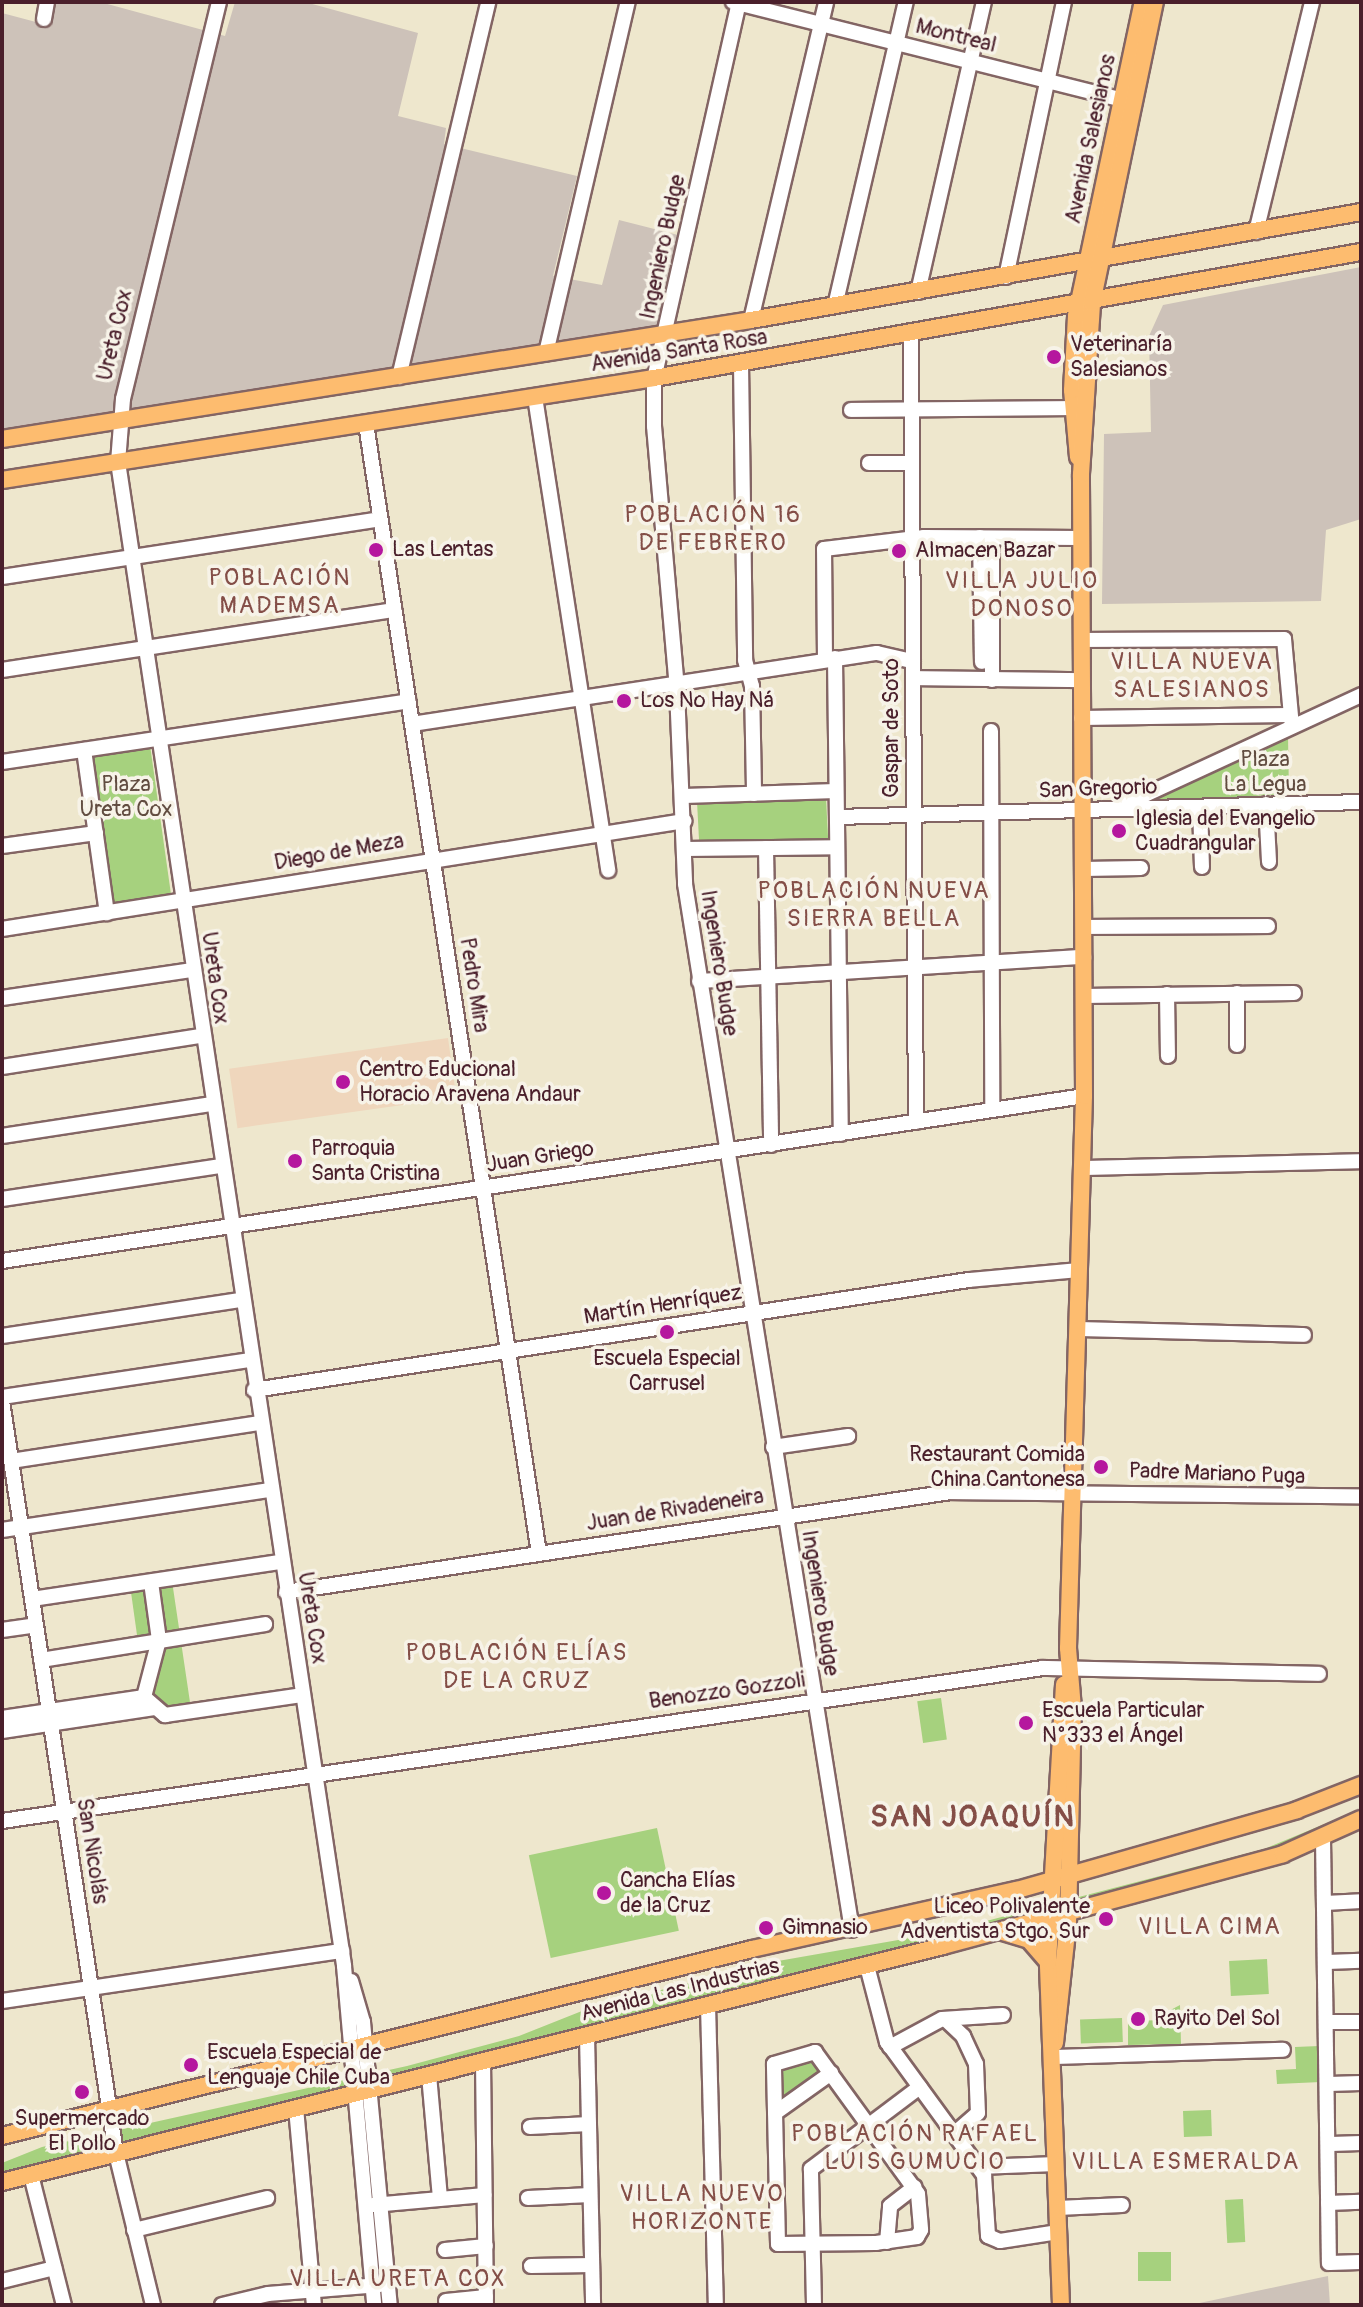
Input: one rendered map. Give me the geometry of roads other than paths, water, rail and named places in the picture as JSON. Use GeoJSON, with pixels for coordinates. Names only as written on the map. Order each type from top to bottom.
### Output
{"type":"FeatureCollection","features":[{"type":"Feature","properties":{"kind":"main road","name":"Avenida Salesianos"},"geometry":{"type":"LineString","coordinates":[[1085,305],[1143,2]]}},
{"type":"Feature","properties":{"kind":"main road","name":"Avenida Salesianos"},"geometry":{"type":"LineString","coordinates":[[1094,263],[1155,2]]}},
{"type":"Feature","properties":{"kind":"main road","name":"Avenida Santa Rosa"},"geometry":{"type":"LineString","coordinates":[[2,439],[1094,263],[1361,212]]}},
{"type":"Feature","properties":{"kind":"main road","name":"Avenida Santa Rosa"},"geometry":{"type":"LineString","coordinates":[[2,480],[911,335],[1361,252]]}},
{"type":"Feature","properties":{"kind":"main road"},"geometry":{"type":"LineString","coordinates":[[1081,474],[1072,408],[1085,305]]}},
{"type":"Feature","properties":{"kind":"main road"},"geometry":{"type":"LineString","coordinates":[[1061,2305],[1055,2050],[1048,1962],[1060,1720],[1068,1667],[1084,1096],[1081,474],[1085,305]]}},
{"type":"Feature","properties":{"kind":"main road"},"geometry":{"type":"LineString","coordinates":[[1055,2050],[1068,1911],[1073,1709],[1068,1667]]}},
{"type":"Feature","properties":{"kind":"main road","name":"Avenida Las Industrias"},"geometry":{"type":"LineString","coordinates":[[2,2136],[359,2050],[752,1949],[852,1930],[1051,1880],[1297,1810],[1361,1785]]}},
{"type":"Feature","properties":{"kind":"main road","name":"Avenida Las Industrias"},"geometry":{"type":"LineString","coordinates":[[2,2182],[867,1966],[1259,1861],[1323,1838],[1361,1819]]}},
{"type":"Feature","properties":{"kind":"main road"},"geometry":{"type":"LineString","coordinates":[[997,1931],[1029,1940],[1048,1962]]}},
{"type":"Feature","properties":{"kind":"street"},"geometry":{"type":"LineString","coordinates":[[44,19],[47,2]]}},
{"type":"Feature","properties":{"kind":"street","name":"Ureta Cox"},"geometry":{"type":"LineString","coordinates":[[219,2],[119,421],[118,462],[229,1227],[382,2204],[390,2305]]}},
{"type":"Feature","properties":{"kind":"street"},"geometry":{"type":"LineString","coordinates":[[399,377],[488,2]]}},
{"type":"Feature","properties":{"kind":"street"},"geometry":{"type":"LineString","coordinates":[[546,353],[628,2]]}},
{"type":"Feature","properties":{"kind":"street"},"geometry":{"type":"LineString","coordinates":[[751,320],[826,2]]}},
{"type":"Feature","properties":{"kind":"street"},"geometry":{"type":"LineString","coordinates":[[835,306],[906,2]]}},
{"type":"Feature","properties":{"kind":"street"},"geometry":{"type":"LineString","coordinates":[[918,292],[984,2]]}},
{"type":"Feature","properties":{"kind":"street"},"geometry":{"type":"LineString","coordinates":[[1006,277],[1064,2]]}},
{"type":"Feature","properties":{"kind":"street"},"geometry":{"type":"LineString","coordinates":[[1256,232],[1312,2]]}},
{"type":"Feature","properties":{"kind":"street","name":"Montreal"},"geometry":{"type":"LineString","coordinates":[[737,3],[1122,100]]}},
{"type":"Feature","properties":{"kind":"street","name":"Ingeniero Budge"},"geometry":{"type":"LineString","coordinates":[[737,3],[654,378],[684,796],[684,849],[699,981],[852,1930]]}},
{"type":"Feature","properties":{"kind":"street","name":"Gaspar de Soto"},"geometry":{"type":"LineString","coordinates":[[911,335],[916,1122]]}},
{"type":"Feature","properties":{"kind":"street"},"geometry":{"type":"LineString","coordinates":[[741,363],[747,672],[754,794]]}},
{"type":"Feature","properties":{"kind":"street"},"geometry":{"type":"LineString","coordinates":[[535,397],[608,870]]}},
{"type":"Feature","properties":{"kind":"street"},"geometry":{"type":"LineString","coordinates":[[851,410],[1072,408]]}},
{"type":"Feature","properties":{"kind":"street","name":"Pedro Mira"},"geometry":{"type":"LineString","coordinates":[[366,424],[539,1553]]}},
{"type":"Feature","properties":{"kind":"street"},"geometry":{"type":"LineString","coordinates":[[869,463],[911,463]]}},
{"type":"Feature","properties":{"kind":"street"},"geometry":{"type":"LineString","coordinates":[[2,577],[380,519]]}},
{"type":"Feature","properties":{"kind":"street"},"geometry":{"type":"LineString","coordinates":[[986,538],[987,640],[992,680]]}},
{"type":"Feature","properties":{"kind":"street"},"geometry":{"type":"LineString","coordinates":[[841,1134],[837,817],[824,549],[912,539],[1081,538]]}},
{"type":"Feature","properties":{"kind":"street"},"geometry":{"type":"LineString","coordinates":[[2,670],[394,610]]}},
{"type":"Feature","properties":{"kind":"street"},"geometry":{"type":"LineString","coordinates":[[1081,640],[1284,639],[1290,721]]}},
{"type":"Feature","properties":{"kind":"street"},"geometry":{"type":"LineString","coordinates":[[982,662],[987,640]]}},
{"type":"Feature","properties":{"kind":"street"},"geometry":{"type":"LineString","coordinates":[[412,724],[884,652],[913,661]]}},
{"type":"Feature","properties":{"kind":"street"},"geometry":{"type":"LineString","coordinates":[[913,678],[1081,680]]}},
{"type":"Feature","properties":{"kind":"street"},"geometry":{"type":"LineString","coordinates":[[1112,811],[1290,721],[1361,695]]}},
{"type":"Feature","properties":{"kind":"street"},"geometry":{"type":"LineString","coordinates":[[2,762],[408,701]]}},
{"type":"Feature","properties":{"kind":"street"},"geometry":{"type":"LineString","coordinates":[[1081,718],[1290,721]]}},
{"type":"Feature","properties":{"kind":"street"},"geometry":{"type":"LineString","coordinates":[[991,731],[992,1110]]}},
{"type":"Feature","properties":{"kind":"street"},"geometry":{"type":"LineString","coordinates":[[84,750],[107,913]]}},
{"type":"Feature","properties":{"kind":"street"},"geometry":{"type":"LineString","coordinates":[[684,796],[836,791]]}},
{"type":"Feature","properties":{"kind":"street","name":"San Gregorio"},"geometry":{"type":"LineString","coordinates":[[837,817],[1361,802]]}},
{"type":"Feature","properties":{"kind":"street"},"geometry":{"type":"LineString","coordinates":[[1266,804],[1269,862]]}},
{"type":"Feature","properties":{"kind":"street"},"geometry":{"type":"LineString","coordinates":[[1200,807],[1202,867]]}},
{"type":"Feature","properties":{"kind":"street","name":"Diego de Meza"},"geometry":{"type":"LineString","coordinates":[[2,929],[433,858],[685,821]]}},
{"type":"Feature","properties":{"kind":"street"},"geometry":{"type":"LineString","coordinates":[[2,846],[96,833]]}},
{"type":"Feature","properties":{"kind":"street"},"geometry":{"type":"LineString","coordinates":[[684,849],[837,847]]}},
{"type":"Feature","properties":{"kind":"street"},"geometry":{"type":"LineString","coordinates":[[766,848],[771,1145]]}},
{"type":"Feature","properties":{"kind":"street"},"geometry":{"type":"LineString","coordinates":[[1083,869],[1141,868]]}},
{"type":"Feature","properties":{"kind":"street"},"geometry":{"type":"LineString","coordinates":[[1083,927],[1268,926]]}},
{"type":"Feature","properties":{"kind":"street"},"geometry":{"type":"LineString","coordinates":[[699,981],[1084,957]]}},
{"type":"Feature","properties":{"kind":"street"},"geometry":{"type":"LineString","coordinates":[[2,998],[191,970]]}},
{"type":"Feature","properties":{"kind":"street"},"geometry":{"type":"LineString","coordinates":[[1237,993],[1237,1045]]}},
{"type":"Feature","properties":{"kind":"street"},"geometry":{"type":"LineString","coordinates":[[1084,996],[1294,993]]}},
{"type":"Feature","properties":{"kind":"street"},"geometry":{"type":"LineString","coordinates":[[1167,994],[1168,1056]]}},
{"type":"Feature","properties":{"kind":"street"},"geometry":{"type":"LineString","coordinates":[[2,1067],[201,1036]]}},
{"type":"Feature","properties":{"kind":"street","name":"Juan Griego"},"geometry":{"type":"LineString","coordinates":[[2,1261],[1084,1096]]}},
{"type":"Feature","properties":{"kind":"street"},"geometry":{"type":"LineString","coordinates":[[2,1136],[211,1104]]}},
{"type":"Feature","properties":{"kind":"street"},"geometry":{"type":"LineString","coordinates":[[1082,1168],[1361,1161]]}},
{"type":"Feature","properties":{"kind":"street"},"geometry":{"type":"LineString","coordinates":[[2,1193],[220,1163]]}},
{"type":"Feature","properties":{"kind":"street"},"geometry":{"type":"LineString","coordinates":[[2,1199],[220,1163]]}},
{"type":"Feature","properties":{"kind":"street","name":"Martín Henríquez"},"geometry":{"type":"LineString","coordinates":[[254,1390],[999,1276],[1078,1270]]}},
{"type":"Feature","properties":{"kind":"street"},"geometry":{"type":"LineString","coordinates":[[2,1329],[240,1297]]}},
{"type":"Feature","properties":{"kind":"street"},"geometry":{"type":"LineString","coordinates":[[2,1336],[240,1297]]}},
{"type":"Feature","properties":{"kind":"street"},"geometry":{"type":"LineString","coordinates":[[1077,1329],[1304,1335]]}},
{"type":"Feature","properties":{"kind":"street"},"geometry":{"type":"LineString","coordinates":[[2,1399],[250,1360]]}},
{"type":"Feature","properties":{"kind":"street","name":"San Nicolás"},"geometry":{"type":"LineString","coordinates":[[2,1399],[112,2109],[116,2153],[153,2305]]}},
{"type":"Feature","properties":{"kind":"street"},"geometry":{"type":"LineString","coordinates":[[11,1461],[260,1423]]}},
{"type":"Feature","properties":{"kind":"street"},"geometry":{"type":"LineString","coordinates":[[773,1447],[848,1436]]}},
{"type":"Feature","properties":{"kind":"street"},"geometry":{"type":"LineString","coordinates":[[2,1530],[270,1490]]}},
{"type":"Feature","properties":{"kind":"street","name":"Juan de Rivadeneira"},"geometry":{"type":"LineString","coordinates":[[286,1592],[950,1492],[1072,1492]]}},
{"type":"Feature","properties":{"kind":"street","name":"Padre Mariano Puga"},"geometry":{"type":"LineString","coordinates":[[1072,1492],[1361,1496]]}},
{"type":"Feature","properties":{"kind":"street"},"geometry":{"type":"LineString","coordinates":[[32,1595],[151,1582],[281,1558]]}},
{"type":"Feature","properties":{"kind":"street"},"geometry":{"type":"LineString","coordinates":[[32,1595],[281,1558]]}},
{"type":"Feature","properties":{"kind":"street"},"geometry":{"type":"LineString","coordinates":[[149,1702],[159,1643],[151,1582]]}},
{"type":"Feature","properties":{"kind":"street"},"geometry":{"type":"LineString","coordinates":[[2,1630],[36,1625]]}},
{"type":"Feature","properties":{"kind":"street"},"geometry":{"type":"LineString","coordinates":[[41,1660],[266,1628]]}},
{"type":"Feature","properties":{"kind":"street","name":"Benozzo Gozzoli"},"geometry":{"type":"LineString","coordinates":[[2,1821],[813,1701],[1068,1667],[1319,1674]]}},
{"type":"Feature","properties":{"kind":"street"},"geometry":{"type":"LineString","coordinates":[[2,1731],[50,1718],[149,1702],[165,1715],[302,1695]]}},
{"type":"Feature","properties":{"kind":"street"},"geometry":{"type":"LineString","coordinates":[[2,1718],[50,1718]]}},
{"type":"Feature","properties":{"kind":"street"},"geometry":{"type":"LineString","coordinates":[[1323,1838],[1331,2144],[1329,2263],[1361,2262]]}},
{"type":"Feature","properties":{"kind":"street"},"geometry":{"type":"LineString","coordinates":[[1325,1903],[1361,1901]]}},
{"type":"Feature","properties":{"kind":"street"},"geometry":{"type":"LineString","coordinates":[[2,2001],[343,1958]]}},
{"type":"Feature","properties":{"kind":"street"},"geometry":{"type":"LineString","coordinates":[[1327,1962],[1361,1961]]}},
{"type":"Feature","properties":{"kind":"street"},"geometry":{"type":"LineString","coordinates":[[867,1966],[890,2047],[979,2167],[985,2181],[985,2229],[990,2239],[1058,2232]]}},
{"type":"Feature","properties":{"kind":"street"},"geometry":{"type":"LineString","coordinates":[[708,2005],[716,2305]]}},
{"type":"Feature","properties":{"kind":"street"},"geometry":{"type":"LineString","coordinates":[[890,2047],[945,2019],[1003,2015]]}},
{"type":"Feature","properties":{"kind":"street"},"geometry":{"type":"LineString","coordinates":[[945,2019],[968,2043],[976,2071],[978,2113],[954,2134]]}},
{"type":"Feature","properties":{"kind":"street"},"geometry":{"type":"LineString","coordinates":[[1328,2022],[1361,2022]]}},
{"type":"Feature","properties":{"kind":"street"},"geometry":{"type":"LineString","coordinates":[[587,2036],[593,2305]]}},
{"type":"Feature","properties":{"kind":"street"},"geometry":{"type":"LineString","coordinates":[[1055,2050],[1283,2050]]}},
{"type":"Feature","properties":{"kind":"street"},"geometry":{"type":"LineString","coordinates":[[817,2052],[831,2073],[914,2187],[921,2200],[920,2232],[887,2242],[779,2246],[775,2062],[817,2052]]}},
{"type":"Feature","properties":{"kind":"street"},"geometry":{"type":"LineString","coordinates":[[446,2301],[486,2301],[483,2061]]}},
{"type":"Feature","properties":{"kind":"street"},"geometry":{"type":"LineString","coordinates":[[775,2113],[831,2073]]}},
{"type":"Feature","properties":{"kind":"street"},"geometry":{"type":"LineString","coordinates":[[429,2075],[440,2199]]}},
{"type":"Feature","properties":{"kind":"street"},"geometry":{"type":"LineString","coordinates":[[1329,2084],[1361,2083]]}},
{"type":"Feature","properties":{"kind":"street"},"geometry":{"type":"LineString","coordinates":[[814,2305],[811,2169],[920,2087]]}},
{"type":"Feature","properties":{"kind":"street","name":"Ureta Cox"},"geometry":{"type":"LineString","coordinates":[[364,2092],[365,2205],[374,2305]]}},
{"type":"Feature","properties":{"kind":"street"},"geometry":{"type":"LineString","coordinates":[[296,2108],[313,2298]]}},
{"type":"Feature","properties":{"kind":"street"},"geometry":{"type":"LineString","coordinates":[[530,2127],[589,2124]]}},
{"type":"Feature","properties":{"kind":"street"},"geometry":{"type":"LineString","coordinates":[[1331,2144],[1361,2143]]}},
{"type":"Feature","properties":{"kind":"street"},"geometry":{"type":"LineString","coordinates":[[979,2167],[1056,2164]]}},
{"type":"Feature","properties":{"kind":"street"},"geometry":{"type":"LineString","coordinates":[[31,2175],[64,2305]]}},
{"type":"Feature","properties":{"kind":"street"},"geometry":{"type":"LineString","coordinates":[[887,2242],[890,2206],[914,2187]]}},
{"type":"Feature","properties":{"kind":"street"},"geometry":{"type":"LineString","coordinates":[[365,2205],[485,2195]]}},
{"type":"Feature","properties":{"kind":"street"},"geometry":{"type":"LineString","coordinates":[[528,2198],[590,2195]]}},
{"type":"Feature","properties":{"kind":"street"},"geometry":{"type":"LineString","coordinates":[[134,2230],[267,2198]]}},
{"type":"Feature","properties":{"kind":"street"},"geometry":{"type":"LineString","coordinates":[[1328,2203],[1361,2202]]}},
{"type":"Feature","properties":{"kind":"street"},"geometry":{"type":"LineString","coordinates":[[1058,2208],[1122,2205]]}},
{"type":"Feature","properties":{"kind":"street"},"geometry":{"type":"LineString","coordinates":[[445,2250],[486,2246]]}},
{"type":"Feature","properties":{"kind":"street"},"geometry":{"type":"LineString","coordinates":[[531,2266],[592,2265]]}},
{"type":"Feature","properties":{"kind":"street"},"geometry":{"type":"LineString","coordinates":[[2,2281],[54,2268]]}},
{"type":"Feature","properties":{"kind":"street"},"geometry":{"type":"LineString","coordinates":[[222,2305],[313,2298],[389,2284]]}},
{"type":"Feature","properties":{"kind":"place","name":"Veterinaría Salesianos"},"geometry":{"type":"Point","coordinates":[1054,357]}},
{"type":"Feature","properties":{"kind":"place","name":"Las Lentas"},"geometry":{"type":"Point","coordinates":[376,550]}},
{"type":"Feature","properties":{"kind":"place","name":"Almacen Bazar"},"geometry":{"type":"Point","coordinates":[899,551]}},
{"type":"Feature","properties":{"kind":"place","name":"Los No Hay Ná"},"geometry":{"type":"Point","coordinates":[624,701]}},
{"type":"Feature","properties":{"kind":"place","name":"Iglesia del Evangelio Cuadrangular"},"geometry":{"type":"Point","coordinates":[1119,831]}},
{"type":"Feature","properties":{"kind":"place","name":"Centro Educional Horacio Aravena Andaur"},"geometry":{"type":"Point","coordinates":[343,1082]}},
{"type":"Feature","properties":{"kind":"place","name":"Parroquia Santa Cristina"},"geometry":{"type":"Point","coordinates":[295,1161]}},
{"type":"Feature","properties":{"kind":"place","name":"Escuela Especial Carrusel"},"geometry":{"type":"Point","coordinates":[667,1332]}},
{"type":"Feature","properties":{"kind":"place","name":"Restaurant Comida China Cantonesa"},"geometry":{"type":"Point","coordinates":[1101,1467]}},
{"type":"Feature","properties":{"kind":"place","name":"Escuela Particular N°333 el Ángel"},"geometry":{"type":"Point","coordinates":[1026,1723]}},
{"type":"Feature","properties":{"kind":"place","name":"Cancha Elías de la Cruz"},"geometry":{"type":"Point","coordinates":[604,1893]}},
{"type":"Feature","properties":{"kind":"place","name":"Liceo Polivalente Adventista Stgo. Sur"},"geometry":{"type":"Point","coordinates":[1106,1919]}},
{"type":"Feature","properties":{"kind":"place","name":"Gimnasio"},"geometry":{"type":"Point","coordinates":[766,1928]}},
{"type":"Feature","properties":{"kind":"place","name":"Rayito Del Sol"},"geometry":{"type":"Point","coordinates":[1138,2019]}},
{"type":"Feature","properties":{"kind":"place","name":"Escuela Especial de Lenguaje Chile Cuba"},"geometry":{"type":"Point","coordinates":[191,2065]}},
{"type":"Feature","properties":{"kind":"place","name":"Supermercado El Pollo"},"geometry":{"type":"Point","coordinates":[82,2092]}},
{"type":"Feature","properties":{"kind":"district","name":"POBLACIÓN 16 DE FEBRERO"},"geometry":{"type":"Point","coordinates":[713,529]}},
{"type":"Feature","properties":{"kind":"district","name":"POBLACIÓN MADEMSA"},"geometry":{"type":"Point","coordinates":[280,592]}},
{"type":"Feature","properties":{"kind":"district","name":"VILLA JULIO DONOSO"},"geometry":{"type":"Point","coordinates":[1022,595]}},
{"type":"Feature","properties":{"kind":"district","name":"VILLA NUEVA SALESIANOS"},"geometry":{"type":"Point","coordinates":[1192,676]}},
{"type":"Feature","properties":{"kind":"district","name":"POBLACIÓN NUEVA SIERRA BELLA"},"geometry":{"type":"Point","coordinates":[874,905]}},
{"type":"Feature","properties":{"kind":"district","name":"POBLACIÓN ELÍAS DE LA CRUZ"},"geometry":{"type":"Point","coordinates":[517,1667]}},
{"type":"Feature","properties":{"kind":"district","name":"SAN JOAQUÍN"},"geometry":{"type":"Point","coordinates":[973,1817]}},
{"type":"Feature","properties":{"kind":"district","name":"VILLA CIMA"},"geometry":{"type":"Point","coordinates":[1210,1927]}},
{"type":"Feature","properties":{"kind":"district","name":"POBLACIÓN RAFAEL LUIS GUMUCIO"},"geometry":{"type":"Point","coordinates":[915,2148]}},
{"type":"Feature","properties":{"kind":"district","name":"VILLA ESMERALDA"},"geometry":{"type":"Point","coordinates":[1186,2162]}},
{"type":"Feature","properties":{"kind":"district","name":"VILLA NUEVO HORIZONTE"},"geometry":{"type":"Point","coordinates":[702,2208]}},
{"type":"Feature","properties":{"kind":"district","name":"VILLA URETA COX"},"geometry":{"type":"Point","coordinates":[398,2279]}},
{"type":"Feature","properties":{"kind":"park label","name":"Plaza La Legua"},"geometry":{"type":"Point","coordinates":[1265,772]}},
{"type":"Feature","properties":{"kind":"park label","name":"Plaza Ureta Cox"},"geometry":{"type":"Point","coordinates":[126,796]}}]}
